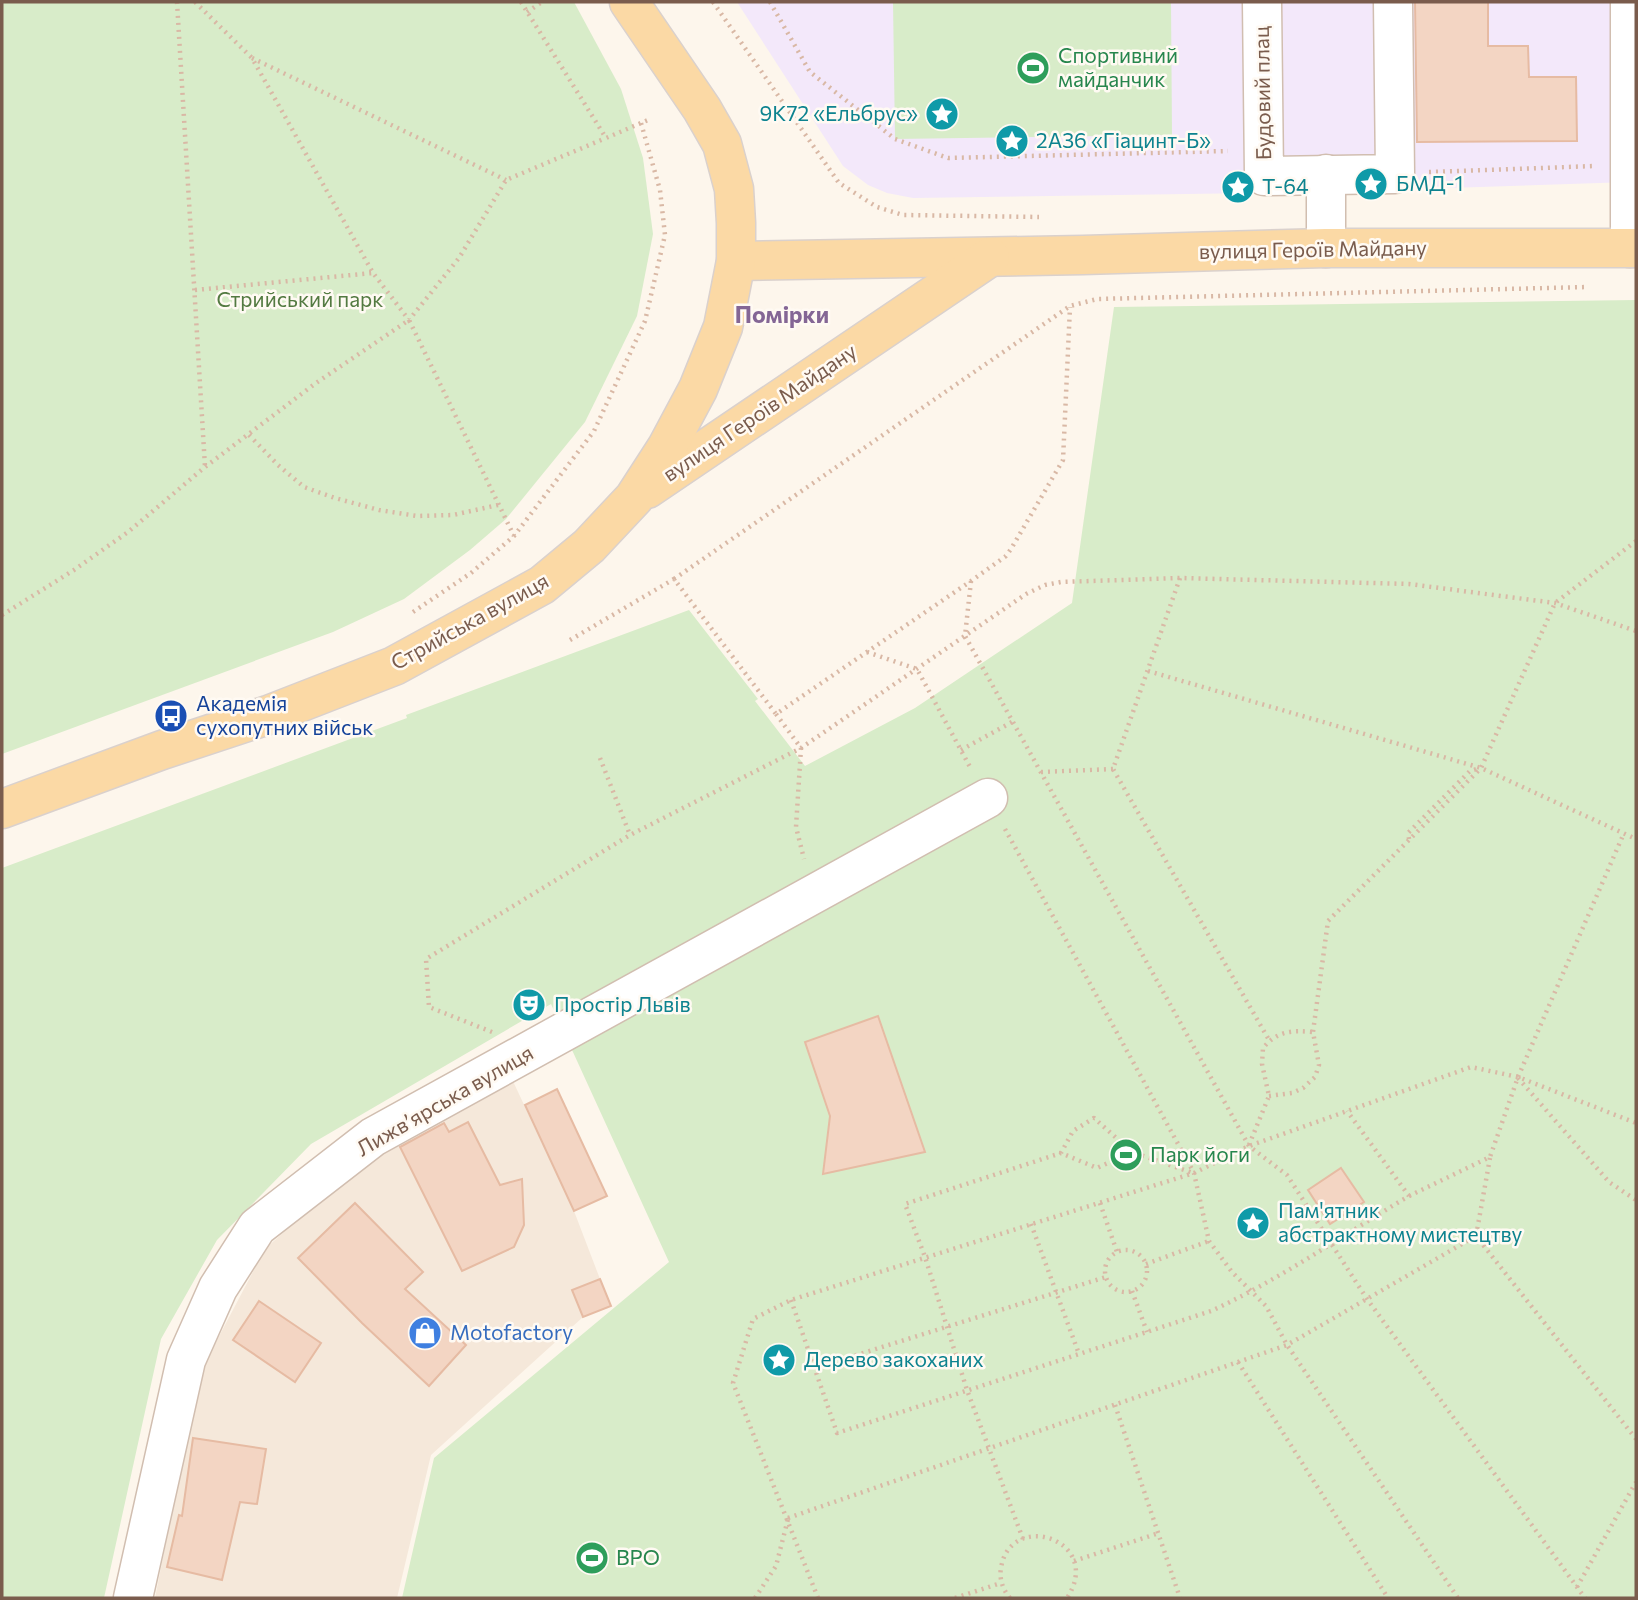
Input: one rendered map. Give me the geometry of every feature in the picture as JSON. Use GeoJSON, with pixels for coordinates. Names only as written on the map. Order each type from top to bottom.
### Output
{"type":"FeatureCollection","features":[{"type":"Feature","properties":{"kind":"main road","name":"Стрийська вулиця"},"geometry":{"type":"LineString","coordinates":[[2,809],[162,750],[268,715],[394,666],[542,585],[589,546],[634,498],[667,447],[698,390],[723,327],[736,261],[734,189],[722,144],[702,109],[629,2]]}},
{"type":"Feature","properties":{"kind":"main road","name":"вулиця Героїв Майдану"},"geometry":{"type":"LineString","coordinates":[[736,261],[1326,248],[1633,248]]}},
{"type":"Feature","properties":{"kind":"main road","name":"вулиця Героїв Майдану"},"geometry":{"type":"LineString","coordinates":[[634,498],[990,257]]}},
{"type":"Feature","properties":{"kind":"street","name":"Будовий плац"},"geometry":{"type":"LineString","coordinates":[[1262,2],[1264,176],[1395,174]]}},
{"type":"Feature","properties":{"kind":"street"},"geometry":{"type":"LineString","coordinates":[[1393,2],[1395,174]]}},
{"type":"Feature","properties":{"kind":"street"},"geometry":{"type":"LineString","coordinates":[[1630,2],[1633,248]]}},
{"type":"Feature","properties":{"kind":"street"},"geometry":{"type":"LineString","coordinates":[[1326,174],[1326,248]]}},
{"type":"Feature","properties":{"kind":"street","name":"Лижвʼярська вулиця"},"geometry":{"type":"LineString","coordinates":[[133,1598],[186,1360],[218,1288],[257,1227],[373,1137],[988,798]]}},
{"type":"Feature","properties":{"kind":"path"},"geometry":{"type":"LineString","coordinates":[[177,2],[205,467]]}},
{"type":"Feature","properties":{"kind":"path"},"geometry":{"type":"LineString","coordinates":[[195,2],[252,58],[373,274],[409,320],[514,536]]}},
{"type":"Feature","properties":{"kind":"path"},"geometry":{"type":"LineString","coordinates":[[521,2],[606,138]]}},
{"type":"Feature","properties":{"kind":"path"},"geometry":{"type":"LineString","coordinates":[[527,12],[542,2]]}},
{"type":"Feature","properties":{"kind":"path"},"geometry":{"type":"LineString","coordinates":[[713,2],[839,183],[877,207],[903,215],[1042,217]]}},
{"type":"Feature","properties":{"kind":"path"},"geometry":{"type":"LineString","coordinates":[[772,3],[810,72],[895,139],[948,158],[1264,150]]}},
{"type":"Feature","properties":{"kind":"path"},"geometry":{"type":"LineString","coordinates":[[252,58],[506,180]]}},
{"type":"Feature","properties":{"kind":"path"},"geometry":{"type":"LineString","coordinates":[[2,615],[74,570],[128,531],[205,467],[316,383],[409,320],[459,257],[506,180],[648,120]]}},
{"type":"Feature","properties":{"kind":"path"},"geometry":{"type":"LineString","coordinates":[[404,617],[471,573],[514,536],[594,431],[645,321],[665,235],[660,190],[641,123]]}},
{"type":"Feature","properties":{"kind":"path"},"geometry":{"type":"LineString","coordinates":[[1395,174],[1631,164]]}},
{"type":"Feature","properties":{"kind":"path"},"geometry":{"type":"LineString","coordinates":[[195,290],[373,274]]}},
{"type":"Feature","properties":{"kind":"path"},"geometry":{"type":"LineString","coordinates":[[570,640],[674,579],[1070,306],[1097,299],[1595,287]]}},
{"type":"Feature","properties":{"kind":"path"},"geometry":{"type":"LineString","coordinates":[[776,714],[1006,556],[1063,460],[1070,306]]}},
{"type":"Feature","properties":{"kind":"path"},"geometry":{"type":"LineString","coordinates":[[249,435],[304,487],[335,498],[379,510],[417,516],[453,515],[499,505]]}},
{"type":"Feature","properties":{"kind":"path"},"geometry":{"type":"LineString","coordinates":[[1269,1096],[1292,1093],[1303,1088],[1315,1077],[1319,1065],[1313,1032],[1328,921],[1481,768],[1555,603],[1636,541]]}},
{"type":"Feature","properties":{"kind":"path"},"geometry":{"type":"LineString","coordinates":[[1113,769],[1181,578]]}},
{"type":"Feature","properties":{"kind":"path"},"geometry":{"type":"LineString","coordinates":[[535,1049],[429,1007],[426,959],[630,835],[801,748],[1026,594],[1045,585],[1061,582],[1181,578],[1409,584],[1555,603],[1636,631]]}},
{"type":"Feature","properties":{"kind":"path"},"geometry":{"type":"LineString","coordinates":[[674,579],[801,748],[796,827]]}},
{"type":"Feature","properties":{"kind":"path"},"geometry":{"type":"LineString","coordinates":[[971,581],[965,636],[1249,1146],[1287,1175],[1367,1298],[1585,1598]]}},
{"type":"Feature","properties":{"kind":"path"},"geometry":{"type":"LineString","coordinates":[[867,652],[917,669],[1194,1173],[1209,1241],[1231,1272],[1266,1306],[1287,1345],[1458,1598]]}},
{"type":"Feature","properties":{"kind":"path"},"geometry":{"type":"LineString","coordinates":[[1149,671],[1481,768],[1636,839]]}},
{"type":"Feature","properties":{"kind":"path"},"geometry":{"type":"LineString","coordinates":[[961,750],[1012,722]]}},
{"type":"Feature","properties":{"kind":"path"},"geometry":{"type":"LineString","coordinates":[[600,758],[630,835]]}},
{"type":"Feature","properties":{"kind":"path"},"geometry":{"type":"LineString","coordinates":[[1041,772],[1113,769]]}},
{"type":"Feature","properties":{"kind":"path"},"geometry":{"type":"LineString","coordinates":[[1113,769],[1269,1041]]}},
{"type":"Feature","properties":{"kind":"path"},"geometry":{"type":"LineString","coordinates":[[1624,833],[1518,1077],[1490,1157],[1476,1236],[1636,1439]]}},
{"type":"Feature","properties":{"kind":"path"},"geometry":{"type":"LineString","coordinates":[[1249,1146],[1269,1096],[1262,1064],[1263,1048],[1278,1034],[1313,1032]]}},
{"type":"Feature","properties":{"kind":"path"},"geometry":{"type":"LineString","coordinates":[[817,1598],[788,1518],[733,1383],[753,1319],[791,1300],[1194,1173],[1249,1146],[1471,1067],[1518,1077],[1636,1122]]}},
{"type":"Feature","properties":{"kind":"path"},"geometry":{"type":"LineString","coordinates":[[1518,1077],[1609,1182],[1636,1200]]}},
{"type":"Feature","properties":{"kind":"path"},"geometry":{"type":"LineString","coordinates":[[1348,1111],[1409,1196]]}},
{"type":"Feature","properties":{"kind":"path"},"geometry":{"type":"LineString","coordinates":[[1061,1153],[1073,1131],[1094,1118],[1132,1152],[1194,1173]]}},
{"type":"Feature","properties":{"kind":"path"},"geometry":{"type":"LineString","coordinates":[[1023,1539],[967,1390],[925,1257],[905,1204],[1061,1153],[1097,1168],[1132,1152]]}},
{"type":"Feature","properties":{"kind":"path"},"geometry":{"type":"LineString","coordinates":[[791,1300],[837,1433],[1211,1311],[1254,1292],[1296,1268],[1330,1242],[1409,1196],[1490,1157]]}},
{"type":"Feature","properties":{"kind":"path"},"geometry":{"type":"LineString","coordinates":[[1100,1203],[1117,1252]]}},
{"type":"Feature","properties":{"kind":"path"},"geometry":{"type":"LineString","coordinates":[[1031,1224],[1079,1354]]}},
{"type":"Feature","properties":{"kind":"path"},"geometry":{"type":"LineString","coordinates":[[788,1518],[1287,1345],[1476,1236]]}},
{"type":"Feature","properties":{"kind":"path"},"geometry":{"type":"LineString","coordinates":[[1146,1264],[1209,1241]]}},
{"type":"Feature","properties":{"kind":"path"},"geometry":{"type":"LineString","coordinates":[[1131,1250],[1146,1264],[1143,1284],[1132,1291],[1113,1288],[1106,1277],[1108,1260],[1117,1252],[1131,1250]]}},
{"type":"Feature","properties":{"kind":"path"},"geometry":{"type":"LineString","coordinates":[[815,1368],[1106,1277]]}},
{"type":"Feature","properties":{"kind":"path"},"geometry":{"type":"LineString","coordinates":[[1132,1291],[1147,1332]]}},
{"type":"Feature","properties":{"kind":"path"},"geometry":{"type":"LineString","coordinates":[[1238,1362],[1388,1598]]}},
{"type":"Feature","properties":{"kind":"path"},"geometry":{"type":"LineString","coordinates":[[1115,1405],[1180,1598]]}},
{"type":"Feature","properties":{"kind":"path"},"geometry":{"type":"LineString","coordinates":[[1577,1587],[1636,1482]]}},
{"type":"Feature","properties":{"kind":"path"},"geometry":{"type":"LineString","coordinates":[[755,1598],[776,1566],[788,1518]]}},
{"type":"Feature","properties":{"kind":"path"},"geometry":{"type":"LineString","coordinates":[[1074,1562],[1158,1533]]}},
{"type":"Feature","properties":{"kind":"path"},"geometry":{"type":"LineString","coordinates":[[1010,1598],[1001,1583],[1000,1572],[1007,1552],[1023,1539],[1035,1535],[1059,1542],[1068,1550],[1076,1574],[1074,1586],[1067,1598]]}},
{"type":"Feature","properties":{"kind":"path"},"geometry":{"type":"LineString","coordinates":[[955,1598],[1001,1583]]}},
{"type":"Feature","properties":{"kind":"shaded area"},"geometry":{"type":"Polygon","coordinates":[[[737,2],[1636,2],[1630,182],[1326,192],[913,198],[887,193],[868,185],[843,166],[737,2]]]}},
{"type":"Feature","properties":{"kind":"shaded area"},"geometry":{"type":"Polygon","coordinates":[[[511,1077],[574,1211],[600,1279],[583,1317],[431,1455],[397,1598],[155,1598],[187,1436],[205,1363],[265,1249],[384,1142],[511,1077]]]}},
{"type":"Feature","properties":{"kind":"green space","name":"Стрийський парк"},"geometry":{"type":"Polygon","coordinates":[[[2,2],[574,2],[621,89],[643,158],[653,234],[637,316],[585,422],[506,519],[470,550],[404,599],[333,632],[2,754],[2,2]]]}},
{"type":"Feature","properties":{"kind":"green space","name":"Спортивний майданчик"},"geometry":{"type":"Polygon","coordinates":[[[893,2],[1171,2],[1172,135],[895,139],[893,2]]]}},
{"type":"Feature","properties":{"kind":"green space"},"geometry":{"type":"Polygon","coordinates":[[[1636,300],[1636,1598],[402,1598],[434,1458],[669,1262],[551,1004],[311,1144],[217,1240],[161,1339],[104,1598],[2,1598],[2,868],[689,610],[758,699],[755,701],[805,766],[915,708],[1072,603],[1114,307],[1636,300]]]}},
{"type":"Feature","properties":{"kind":"building"},"geometry":{"type":"Polygon","coordinates":[[[1415,2],[1488,2],[1488,46],[1528,46],[1529,77],[1576,77],[1577,141],[1417,142],[1415,2]]]}},
{"type":"Feature","properties":{"kind":"building"},"geometry":{"type":"Polygon","coordinates":[[[878,1016],[925,1152],[823,1174],[830,1116],[805,1042],[878,1016]]]}},
{"type":"Feature","properties":{"kind":"building"},"geometry":{"type":"Polygon","coordinates":[[[557,1089],[607,1196],[574,1211],[525,1105],[557,1089]]]}},
{"type":"Feature","properties":{"kind":"building"},"geometry":{"type":"Polygon","coordinates":[[[468,1122],[500,1185],[522,1179],[524,1225],[514,1247],[462,1271],[400,1147],[444,1123],[449,1132],[468,1122]]]}},
{"type":"Feature","properties":{"kind":"building"},"geometry":{"type":"Polygon","coordinates":[[[1341,1168],[1364,1202],[1330,1224],[1308,1190],[1341,1168]]]}},
{"type":"Feature","properties":{"kind":"building"},"geometry":{"type":"Polygon","coordinates":[[[355,1203],[423,1272],[405,1289],[466,1345],[429,1386],[298,1258],[355,1203]]]}},
{"type":"Feature","properties":{"kind":"building"},"geometry":{"type":"Polygon","coordinates":[[[600,1279],[611,1306],[583,1317],[572,1290],[600,1279]]]}},
{"type":"Feature","properties":{"kind":"building"},"geometry":{"type":"Polygon","coordinates":[[[259,1301],[321,1343],[295,1382],[233,1340],[259,1301]]]}},
{"type":"Feature","properties":{"kind":"building"},"geometry":{"type":"Polygon","coordinates":[[[193,1438],[266,1449],[257,1504],[240,1502],[222,1580],[167,1567],[179,1515],[182,1516],[193,1438]]]}},
{"type":"Feature","properties":{"kind":"place","name":"Спортивний майданчик"},"geometry":{"type":"Point","coordinates":[1033,68]}},
{"type":"Feature","properties":{"kind":"place","name":"9К72 «Ельбрус»"},"geometry":{"type":"Point","coordinates":[942,114]}},
{"type":"Feature","properties":{"kind":"place","name":"2А36 «Гіацинт-Б»"},"geometry":{"type":"Point","coordinates":[1012,141]}},
{"type":"Feature","properties":{"kind":"place","name":"БМД-1"},"geometry":{"type":"Point","coordinates":[1371,184]}},
{"type":"Feature","properties":{"kind":"place","name":"Т-64"},"geometry":{"type":"Point","coordinates":[1238,187]}},
{"type":"Feature","properties":{"kind":"place","name":"Академія сухопутних військ"},"geometry":{"type":"Point","coordinates":[171,716]}},
{"type":"Feature","properties":{"kind":"place","name":"Простір Львів"},"geometry":{"type":"Point","coordinates":[529,1005]}},
{"type":"Feature","properties":{"kind":"place","name":"Парк йоги"},"geometry":{"type":"Point","coordinates":[1126,1155]}},
{"type":"Feature","properties":{"kind":"place","name":"Пам'ятник абстрактному мистецтву"},"geometry":{"type":"Point","coordinates":[1253,1223]}},
{"type":"Feature","properties":{"kind":"place","name":"Motofactory"},"geometry":{"type":"Point","coordinates":[425,1333]}},
{"type":"Feature","properties":{"kind":"place","name":"Дерево закоханих"},"geometry":{"type":"Point","coordinates":[779,1360]}},
{"type":"Feature","properties":{"kind":"place","name":"ВРО"},"geometry":{"type":"Point","coordinates":[592,1558]}},
{"type":"Feature","properties":{"kind":"district","name":"Помірки"},"geometry":{"type":"Point","coordinates":[782,315]}}]}
